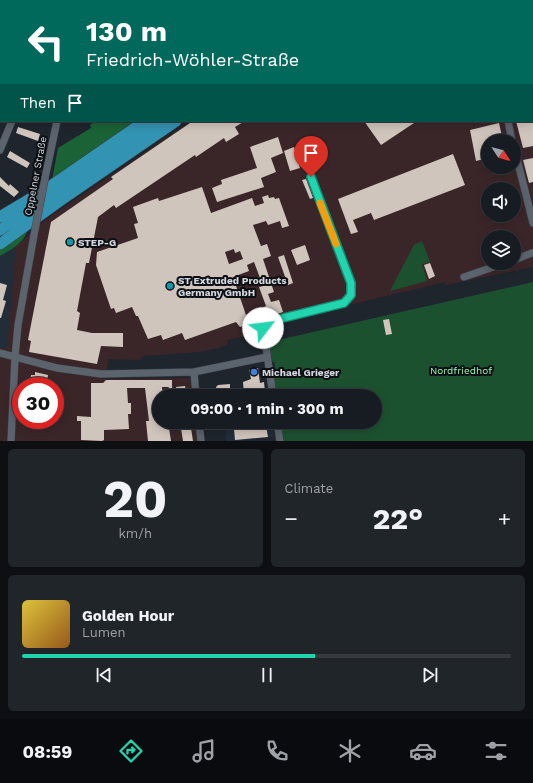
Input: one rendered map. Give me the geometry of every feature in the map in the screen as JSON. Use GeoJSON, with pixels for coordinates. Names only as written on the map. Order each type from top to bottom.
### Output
{"type":"FeatureCollection","features":[{"type":"Feature","properties":{"kind":"highway"},"geometry":{"type":"LineString","coordinates":[[0,217],[45,190],[144,122]]}},
{"type":"Feature","properties":{"kind":"highway"},"geometry":{"type":"LineString","coordinates":[[0,220],[111,151],[154,122]]}},
{"type":"Feature","properties":{"kind":"highway"},"geometry":{"type":"LineString","coordinates":[[0,230],[67,186],[158,122]]}},
{"type":"Feature","properties":{"kind":"highway"},"geometry":{"type":"LineString","coordinates":[[0,244],[175,122]]}},
{"type":"Feature","properties":{"kind":"highway"},"geometry":{"type":"LineString","coordinates":[[0,237],[61,200]]}},
{"type":"Feature","properties":{"kind":"street"},"geometry":{"type":"LineString","coordinates":[[0,150],[12,122]]}},
{"type":"Feature","properties":{"kind":"street","name":"Oppelner Straße"},"geometry":{"type":"LineString","coordinates":[[11,441],[18,325],[57,122]]}},
{"type":"Feature","properties":{"kind":"street"},"geometry":{"type":"LineString","coordinates":[[508,122],[511,134]]}},
{"type":"Feature","properties":{"kind":"street"},"geometry":{"type":"LineString","coordinates":[[521,170],[530,199],[533,223]]}},
{"type":"Feature","properties":{"kind":"street"},"geometry":{"type":"LineString","coordinates":[[272,389],[263,328],[266,323],[338,306],[344,303],[351,295],[351,283],[311,177]]}},
{"type":"Feature","properties":{"kind":"street"},"geometry":{"type":"LineString","coordinates":[[521,258],[532,254]]}},
{"type":"Feature","properties":{"kind":"street"},"geometry":{"type":"LineString","coordinates":[[464,277],[484,270]]}},
{"type":"Feature","properties":{"kind":"street"},"geometry":{"type":"LineString","coordinates":[[0,353],[57,368],[101,374],[194,372],[267,357]]}},
{"type":"Feature","properties":{"kind":"street"},"geometry":{"type":"LineString","coordinates":[[194,372],[195,389]]}},
{"type":"Feature","properties":{"kind":"street"},"geometry":{"type":"LineString","coordinates":[[200,429],[201,441]]}},
{"type":"Feature","properties":{"kind":"street"},"geometry":{"type":"LineString","coordinates":[[278,429],[280,441]]}},
{"type":"Feature","properties":{"kind":"shaded area"},"geometry":{"type":"Polygon","coordinates":[[[190,122],[533,122],[533,267],[521,269],[521,230],[481,230],[481,270],[518,270],[446,285],[445,282],[266,325],[267,331],[227,340],[228,344],[218,348],[198,352],[143,356],[140,360],[108,359],[106,379],[190,378],[191,389],[152,389],[152,429],[196,429],[198,441],[0,441],[0,348],[7,348],[16,246],[48,218],[190,122]]]}},
{"type":"Feature","properties":{"kind":"shaded area"},"geometry":{"type":"Polygon","coordinates":[[[16,246],[10,324],[7,348],[4,349],[0,348],[0,256],[16,246]]]}},
{"type":"Feature","properties":{"kind":"shaded area"},"geometry":{"type":"Polygon","coordinates":[[[226,429],[273,429],[274,437],[242,441],[226,441],[226,429]]]}},
{"type":"Feature","properties":{"kind":"green space"},"geometry":{"type":"Polygon","coordinates":[[[94,122],[136,122],[52,180],[58,148],[91,128],[90,125],[94,122]]]}},
{"type":"Feature","properties":{"kind":"green space"},"geometry":{"type":"Polygon","coordinates":[[[28,228],[21,242],[0,256],[0,248],[28,228]]]}},
{"type":"Feature","properties":{"kind":"green space"},"geometry":{"type":"Polygon","coordinates":[[[422,241],[430,262],[422,264],[427,281],[390,291],[414,245],[422,241]]]}},
{"type":"Feature","properties":{"kind":"green space","name":"Nordfriedhof"},"geometry":{"type":"Polygon","coordinates":[[[533,282],[533,441],[284,441],[282,429],[382,429],[382,389],[276,389],[273,370],[275,368],[275,363],[272,361],[269,342],[533,282]]]}},
{"type":"Feature","properties":{"kind":"building","name":"STEP-G"},"geometry":{"type":"Polygon","coordinates":[[[192,122],[243,122],[235,127],[239,134],[226,142],[224,138],[196,157],[195,155],[116,208],[114,205],[98,217],[89,263],[86,263],[77,311],[80,313],[77,330],[92,333],[123,333],[123,347],[101,346],[97,364],[29,352],[31,341],[28,340],[51,222],[113,179],[111,177],[192,122]]]}},
{"type":"Feature","properties":{"kind":"building"},"geometry":{"type":"Polygon","coordinates":[[[365,122],[416,122],[381,145],[365,122]]]}},
{"type":"Feature","properties":{"kind":"building"},"geometry":{"type":"Polygon","coordinates":[[[516,122],[533,122],[533,146],[523,148],[521,134],[519,134],[516,122]]]}},
{"type":"Feature","properties":{"kind":"building"},"geometry":{"type":"Polygon","coordinates":[[[499,123],[501,134],[481,134],[481,160],[476,161],[470,130],[499,123]]]}},
{"type":"Feature","properties":{"kind":"building"},"geometry":{"type":"Polygon","coordinates":[[[18,127],[40,134],[38,141],[16,133],[18,127]]]}},
{"type":"Feature","properties":{"kind":"building"},"geometry":{"type":"Polygon","coordinates":[[[278,137],[283,153],[271,158],[276,172],[261,178],[264,187],[217,202],[212,188],[222,184],[221,180],[257,168],[250,147],[278,137]]]}},
{"type":"Feature","properties":{"kind":"building"},"geometry":{"type":"Polygon","coordinates":[[[294,147],[298,158],[300,157],[302,163],[299,165],[300,168],[290,171],[284,151],[294,147]]]}},
{"type":"Feature","properties":{"kind":"building"},"geometry":{"type":"Polygon","coordinates":[[[10,151],[30,163],[27,168],[7,157],[10,151]]]}},
{"type":"Feature","properties":{"kind":"building"},"geometry":{"type":"Polygon","coordinates":[[[453,154],[465,185],[374,220],[371,213],[353,220],[358,232],[351,234],[338,199],[453,154]]]}},
{"type":"Feature","properties":{"kind":"building"},"geometry":{"type":"Polygon","coordinates":[[[533,158],[533,182],[529,183],[523,160],[533,158]]]}},
{"type":"Feature","properties":{"kind":"building"},"geometry":{"type":"Polygon","coordinates":[[[0,177],[9,186],[10,184],[19,192],[14,197],[0,186],[0,177]]]}},
{"type":"Feature","properties":{"kind":"building"},"geometry":{"type":"Polygon","coordinates":[[[306,179],[313,198],[310,199],[302,180],[306,179]]]}},
{"type":"Feature","properties":{"kind":"building","name":"ST Extruded Products Germany GmbH"},"geometry":{"type":"Polygon","coordinates":[[[202,187],[211,213],[252,198],[255,206],[264,203],[262,197],[268,195],[269,198],[279,198],[289,226],[282,228],[280,221],[268,225],[266,221],[253,225],[261,246],[267,244],[271,256],[263,259],[274,292],[268,294],[271,302],[279,300],[283,312],[240,327],[236,322],[185,340],[182,333],[163,340],[161,335],[148,339],[138,316],[136,316],[132,307],[116,313],[114,308],[111,309],[96,265],[97,252],[138,238],[134,224],[138,223],[133,207],[158,198],[159,201],[202,187]],[[234,249],[225,252],[229,264],[243,259],[240,251],[235,253],[234,249]],[[254,262],[247,265],[249,271],[233,277],[246,315],[265,309],[264,307],[266,306],[259,287],[263,286],[254,262]]]}},
{"type":"Feature","properties":{"kind":"building"},"geometry":{"type":"Polygon","coordinates":[[[305,245],[310,260],[297,265],[291,250],[305,245]]]}},
{"type":"Feature","properties":{"kind":"building"},"geometry":{"type":"Polygon","coordinates":[[[284,255],[293,283],[288,285],[278,257],[284,255]]]}},
{"type":"Feature","properties":{"kind":"building"},"geometry":{"type":"Polygon","coordinates":[[[430,263],[435,276],[429,279],[424,265],[430,263]]]}},
{"type":"Feature","properties":{"kind":"building"},"geometry":{"type":"Polygon","coordinates":[[[0,283],[7,285],[3,300],[6,301],[1,318],[0,318],[0,283]]]}},
{"type":"Feature","properties":{"kind":"building"},"geometry":{"type":"Polygon","coordinates":[[[389,319],[392,334],[386,335],[383,320],[389,319]]]}},
{"type":"Feature","properties":{"kind":"building"},"geometry":{"type":"Polygon","coordinates":[[[258,368],[260,383],[264,382],[265,389],[244,389],[243,382],[251,379],[249,370],[258,368]]]}},
{"type":"Feature","properties":{"kind":"building"},"geometry":{"type":"Polygon","coordinates":[[[35,372],[48,375],[48,377],[31,377],[31,375],[35,375],[35,372]]]}},
{"type":"Feature","properties":{"kind":"building"},"geometry":{"type":"Polygon","coordinates":[[[106,380],[172,380],[172,389],[162,387],[162,389],[152,389],[152,429],[169,429],[171,441],[148,441],[146,421],[149,421],[145,388],[127,388],[128,403],[131,403],[131,414],[128,414],[129,429],[104,430],[104,440],[102,441],[81,440],[81,421],[77,421],[77,416],[91,417],[91,383],[103,383],[106,380]]]}},
{"type":"Feature","properties":{"kind":"building"},"geometry":{"type":"Polygon","coordinates":[[[230,384],[230,388],[233,389],[216,389],[218,385],[230,384]]]}},
{"type":"Feature","properties":{"kind":"building"},"geometry":{"type":"Polygon","coordinates":[[[185,386],[186,389],[176,389],[176,387],[185,386]]]}},
{"type":"Feature","properties":{"kind":"building"},"geometry":{"type":"Polygon","coordinates":[[[181,429],[191,429],[193,441],[183,441],[181,429]]]}},
{"type":"Feature","properties":{"kind":"building"},"geometry":{"type":"Polygon","coordinates":[[[234,429],[267,429],[268,437],[235,440],[234,429]]]}},
{"type":"Feature","properties":{"kind":"slow traffic"},"geometry":{"type":"LineString","coordinates":[[320,203],[336,244]]}},
{"type":"Feature","properties":{"kind":"place","name":"STEP-G"},"geometry":{"type":"Point","coordinates":[70,242]}},
{"type":"Feature","properties":{"kind":"place","name":"ST Extruded Products Germany GmbH"},"geometry":{"type":"Point","coordinates":[170,286]}},
{"type":"Feature","properties":{"kind":"place","name":"Michael Grieger"},"geometry":{"type":"Point","coordinates":[254,372]}},
{"type":"Feature","properties":{"kind":"route"},"geometry":{"type":"LineString","coordinates":[[263,328],[266,323],[271,321],[338,306],[348,300],[351,295],[351,283],[311,177]]}}]}
